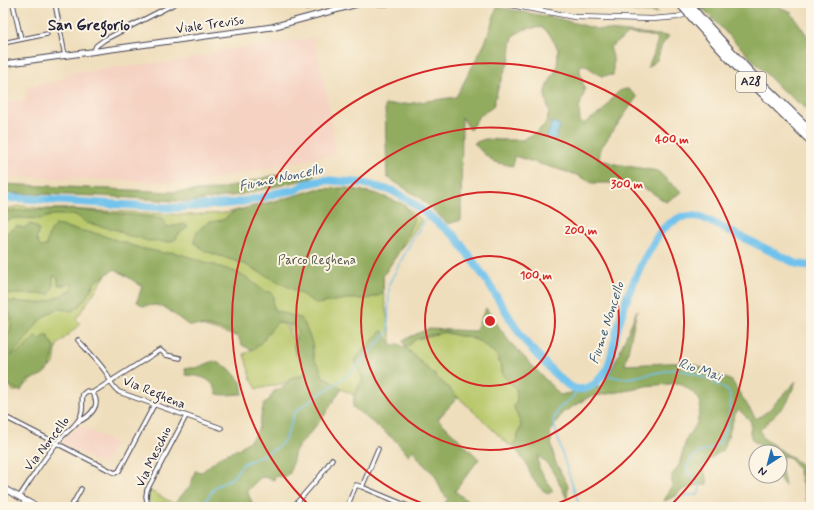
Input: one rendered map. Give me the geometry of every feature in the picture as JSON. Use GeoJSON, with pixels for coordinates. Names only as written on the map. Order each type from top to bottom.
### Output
{"type":"FeatureCollection","features":[{"type":"Feature","properties":{"kind":"highway","name":"A28"},"geometry":{"type":"LineString","coordinates":[[683,4],[811,131]]}},
{"type":"Feature","properties":{"kind":"highway","name":"A28"},"geometry":{"type":"LineString","coordinates":[[697,19],[745,76],[810,140]]}},
{"type":"Feature","properties":{"kind":"main road","name":"Viale Treviso"},"geometry":{"type":"LineString","coordinates":[[3,64],[272,27],[362,3]]}},
{"type":"Feature","properties":{"kind":"main road"},"geometry":{"type":"LineString","coordinates":[[379,3],[387,3]]}},
{"type":"Feature","properties":{"kind":"main road"},"geometry":{"type":"LineString","coordinates":[[3,488],[37,507]]}},
{"type":"Feature","properties":{"kind":"street"},"geometry":{"type":"LineString","coordinates":[[18,3],[13,3],[21,40]]}},
{"type":"Feature","properties":{"kind":"street"},"geometry":{"type":"LineString","coordinates":[[55,3],[65,56]]}},
{"type":"Feature","properties":{"kind":"street"},"geometry":{"type":"LineString","coordinates":[[165,3],[167,8]]}},
{"type":"Feature","properties":{"kind":"street"},"geometry":{"type":"LineString","coordinates":[[94,51],[96,46],[104,40],[176,3]]}},
{"type":"Feature","properties":{"kind":"street"},"geometry":{"type":"LineString","coordinates":[[500,3],[575,17],[652,19],[677,17],[702,3]]}},
{"type":"Feature","properties":{"kind":"street"},"geometry":{"type":"LineString","coordinates":[[3,43],[47,34]]}},
{"type":"Feature","properties":{"kind":"street","name":"Via Reghena"},"geometry":{"type":"LineString","coordinates":[[78,340],[99,363],[107,374],[109,381],[119,392],[221,428]]}},
{"type":"Feature","properties":{"kind":"street","name":"Via Noncello"},"geometry":{"type":"LineString","coordinates":[[19,497],[57,443],[81,416],[83,408],[82,394],[87,391],[92,393],[160,350],[166,355],[180,358]]}},
{"type":"Feature","properties":{"kind":"street"},"geometry":{"type":"LineString","coordinates":[[77,422],[87,417],[95,409],[96,398],[92,393]]}},
{"type":"Feature","properties":{"kind":"street"},"geometry":{"type":"LineString","coordinates":[[3,416],[117,473],[154,405]]}},
{"type":"Feature","properties":{"kind":"street","name":"Via Meschio"},"geometry":{"type":"LineString","coordinates":[[148,507],[146,496],[147,490],[186,416]]}},
{"type":"Feature","properties":{"kind":"street"},"geometry":{"type":"LineString","coordinates":[[362,487],[378,449]]}},
{"type":"Feature","properties":{"kind":"street"},"geometry":{"type":"LineString","coordinates":[[293,507],[321,475],[332,459]]}},
{"type":"Feature","properties":{"kind":"street"},"geometry":{"type":"LineString","coordinates":[[347,507],[356,485],[410,507]]}},
{"type":"Feature","properties":{"kind":"street"},"geometry":{"type":"LineString","coordinates":[[70,507],[81,489]]}},
{"type":"Feature","properties":{"kind":"street"},"geometry":{"type":"LineString","coordinates":[[22,507],[26,500]]}},
{"type":"Feature","properties":{"kind":"shaded area"},"geometry":{"type":"Polygon","coordinates":[[[313,38],[328,100],[336,154],[194,183],[3,176],[3,102],[28,99],[26,86],[60,81],[67,73],[187,60],[188,58],[209,55],[208,52],[313,38]]]}},
{"type":"Feature","properties":{"kind":"shaded area"},"geometry":{"type":"Polygon","coordinates":[[[79,425],[115,443],[104,465],[63,444],[63,440],[79,425]]]}},
{"type":"Feature","properties":{"kind":"green space"},"geometry":{"type":"Polygon","coordinates":[[[306,3],[346,3],[332,7],[331,4],[307,12],[306,3]]]}},
{"type":"Feature","properties":{"kind":"green space"},"geometry":{"type":"Polygon","coordinates":[[[556,3],[651,3],[657,13],[644,12],[556,3]]]}},
{"type":"Feature","properties":{"kind":"green space"},"geometry":{"type":"Polygon","coordinates":[[[713,3],[778,3],[781,9],[790,11],[811,41],[811,104],[805,108],[781,89],[703,9],[713,3]]]}},
{"type":"Feature","properties":{"kind":"green space"},"geometry":{"type":"Polygon","coordinates":[[[497,7],[560,19],[597,29],[669,36],[662,45],[657,60],[647,68],[653,56],[658,39],[646,35],[628,34],[610,47],[613,57],[613,75],[601,76],[585,65],[580,65],[580,73],[585,90],[579,108],[580,121],[584,124],[604,110],[615,94],[628,89],[637,97],[601,148],[599,159],[615,164],[658,171],[682,192],[666,202],[648,190],[623,183],[592,183],[577,175],[514,156],[513,166],[494,162],[474,143],[485,139],[522,140],[536,133],[546,123],[549,112],[545,95],[548,84],[557,68],[558,49],[550,35],[542,27],[525,29],[514,35],[511,45],[510,59],[499,85],[493,107],[479,116],[470,130],[462,117],[461,220],[448,224],[420,198],[387,177],[385,105],[406,104],[456,97],[485,43],[497,7]]]}},
{"type":"Feature","properties":{"kind":"green space"},"geometry":{"type":"Polygon","coordinates":[[[318,169],[312,178],[238,195],[189,202],[101,196],[3,193],[3,184],[173,192],[216,190],[271,176],[318,169]]]}},
{"type":"Feature","properties":{"kind":"green space","name":"Parco Reghena"},"geometry":{"type":"Polygon","coordinates":[[[346,188],[373,193],[403,204],[422,220],[383,276],[383,291],[392,345],[354,395],[341,389],[330,380],[314,374],[285,320],[278,322],[284,324],[295,344],[294,348],[307,369],[303,376],[293,377],[285,383],[257,389],[251,379],[244,354],[252,350],[276,323],[252,341],[198,325],[163,306],[122,269],[110,269],[76,319],[80,324],[57,345],[54,364],[17,391],[13,391],[5,378],[3,370],[3,209],[21,206],[45,209],[186,215],[226,213],[317,189],[346,188]]]}},
{"type":"Feature","properties":{"kind":"green space"},"geometry":{"type":"Polygon","coordinates":[[[346,188],[377,194],[403,204],[414,219],[400,250],[383,276],[383,294],[367,299],[347,299],[317,304],[298,292],[244,264],[205,251],[194,242],[196,233],[202,227],[209,222],[223,220],[235,211],[317,189],[346,188]]]}},
{"type":"Feature","properties":{"kind":"green space"},"geometry":{"type":"Polygon","coordinates":[[[65,209],[162,218],[167,227],[185,224],[188,226],[178,235],[176,239],[170,242],[164,242],[147,241],[138,237],[128,236],[117,230],[87,223],[76,215],[53,215],[41,219],[15,218],[3,222],[3,211],[65,209]]]}},
{"type":"Feature","properties":{"kind":"green space"},"geometry":{"type":"Polygon","coordinates":[[[30,224],[36,226],[39,231],[36,238],[40,247],[46,246],[48,237],[55,225],[98,234],[140,248],[164,253],[173,252],[233,271],[246,277],[264,291],[270,292],[274,296],[274,310],[300,318],[304,322],[312,343],[314,360],[319,366],[323,377],[330,380],[341,389],[324,416],[295,451],[290,473],[285,477],[275,476],[274,480],[263,477],[260,478],[247,491],[254,507],[158,507],[163,502],[172,506],[191,485],[195,471],[202,472],[221,456],[238,449],[252,439],[258,430],[264,403],[269,400],[274,391],[281,389],[293,377],[303,376],[307,369],[296,355],[294,349],[298,330],[295,326],[277,322],[258,346],[252,350],[242,345],[238,337],[230,332],[209,326],[188,325],[166,308],[156,305],[143,306],[137,302],[142,286],[115,269],[95,282],[86,298],[77,308],[71,311],[59,309],[54,310],[39,321],[24,342],[12,354],[3,348],[11,327],[10,315],[5,301],[41,303],[72,290],[72,283],[58,285],[58,279],[56,276],[53,276],[53,287],[50,294],[8,294],[3,292],[3,238],[10,230],[14,229],[16,226],[24,228],[30,224]]]}},
{"type":"Feature","properties":{"kind":"green space"},"geometry":{"type":"Polygon","coordinates":[[[486,308],[508,340],[560,395],[603,386],[614,365],[637,310],[625,365],[689,362],[732,381],[756,419],[768,411],[796,381],[787,403],[760,430],[763,438],[772,444],[758,444],[752,440],[750,433],[751,422],[739,410],[735,414],[724,449],[706,462],[702,468],[707,478],[707,485],[698,485],[680,491],[676,496],[664,501],[672,486],[672,475],[679,465],[687,437],[697,423],[701,403],[694,393],[680,383],[645,386],[636,389],[589,397],[562,413],[550,433],[555,461],[568,486],[567,499],[551,469],[538,456],[539,468],[553,491],[548,494],[538,486],[531,476],[527,465],[513,445],[517,439],[521,425],[514,407],[517,399],[516,389],[504,377],[497,355],[479,341],[467,336],[459,336],[445,332],[416,339],[406,348],[403,340],[428,329],[475,331],[486,308]]]}},
{"type":"Feature","properties":{"kind":"green space"},"geometry":{"type":"Polygon","coordinates":[[[382,330],[392,345],[398,344],[406,348],[458,397],[438,419],[479,459],[455,491],[475,507],[443,507],[443,504],[448,499],[442,492],[435,475],[422,463],[413,450],[408,455],[396,441],[353,407],[354,395],[363,379],[354,360],[382,330]]]}},
{"type":"Feature","properties":{"kind":"green space"},"geometry":{"type":"Polygon","coordinates":[[[442,332],[465,336],[479,341],[497,355],[504,377],[516,389],[517,399],[514,407],[521,425],[517,439],[513,445],[509,445],[406,348],[416,339],[442,332]]]}},
{"type":"Feature","properties":{"kind":"green space"},"geometry":{"type":"Polygon","coordinates":[[[47,335],[55,348],[50,366],[44,373],[26,381],[21,391],[8,384],[4,377],[3,348],[6,356],[15,354],[23,349],[36,336],[40,339],[47,335]]]}},
{"type":"Feature","properties":{"kind":"green space"},"geometry":{"type":"Polygon","coordinates":[[[214,361],[229,368],[241,382],[243,394],[217,394],[213,384],[206,379],[186,375],[185,369],[196,368],[214,361]]]}},
{"type":"Feature","properties":{"kind":"green space"},"geometry":{"type":"Polygon","coordinates":[[[788,455],[801,464],[811,507],[808,507],[798,468],[788,455]]]}},
{"type":"Feature","properties":{"kind":"green space"},"geometry":{"type":"Polygon","coordinates":[[[149,490],[175,504],[175,507],[150,507],[148,495],[149,490]]]}},
{"type":"Feature","properties":{"kind":"water"},"geometry":{"type":"Polygon","coordinates":[[[552,122],[560,125],[555,140],[547,137],[552,122]]]}},
{"type":"Feature","properties":{"kind":"waterway","name":"Fiume Noncello"},"geometry":{"type":"LineString","coordinates":[[3,199],[18,198],[173,208],[235,203],[295,190],[306,184],[325,180],[362,183],[393,191],[410,201],[455,236],[485,278],[528,345],[556,375],[569,386],[576,389],[585,389],[595,384],[607,370],[618,326],[628,295],[641,265],[663,229],[681,217],[701,217],[797,264],[811,266]]}},
{"type":"Feature","properties":{"kind":"waterway"},"geometry":{"type":"LineString","coordinates":[[199,507],[205,502],[215,487],[232,478],[243,464],[275,449],[281,444],[286,438],[297,410],[348,375],[388,333],[389,284],[414,236],[429,216]]}},
{"type":"Feature","properties":{"kind":"waterway","name":"Rio Mai"},"geometry":{"type":"LineString","coordinates":[[604,375],[629,378],[676,369],[690,372],[704,378],[729,392],[730,412],[726,428],[720,441],[714,447],[700,452],[693,457],[687,467],[689,474],[700,487],[699,493],[697,495],[689,495],[678,498],[673,507]]}},
{"type":"Feature","properties":{"kind":"waterway"},"geometry":{"type":"LineString","coordinates":[[576,389],[574,396],[558,409],[553,421],[580,507]]}},
{"type":"Feature","properties":{"kind":"district","name":"San Gregorio"},"geometry":{"type":"Point","coordinates":[89,26]}}]}
